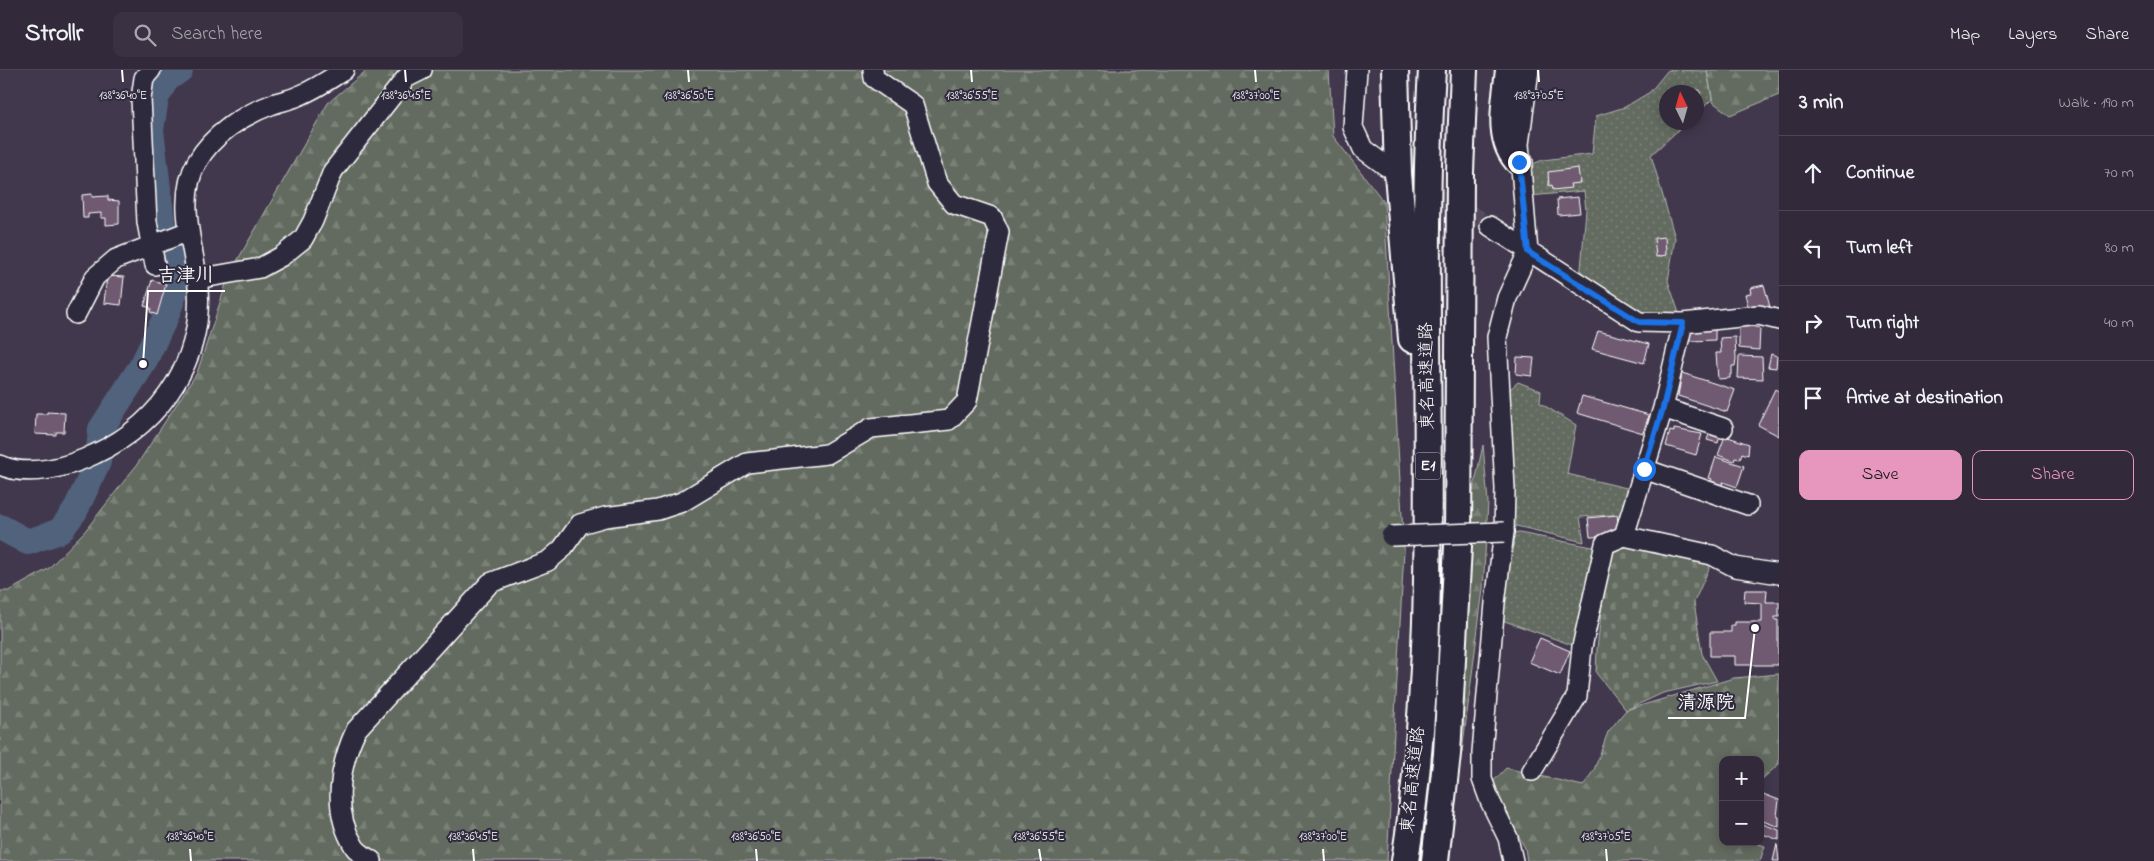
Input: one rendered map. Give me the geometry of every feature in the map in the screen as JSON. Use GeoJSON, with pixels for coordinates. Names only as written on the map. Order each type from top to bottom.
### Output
{"type":"FeatureCollection","features":[{"type":"Feature","properties":{"kind":"highway"},"geometry":{"type":"LineString","coordinates":[[1395,70],[1398,174],[1427,524]]}},
{"type":"Feature","properties":{"kind":"highway","name":"東名高速道路"},"geometry":{"type":"LineString","coordinates":[[1405,861],[1411,826],[1421,710],[1426,621],[1429,442],[1427,267],[1432,70]]}},
{"type":"Feature","properties":{"kind":"highway","name":"東名高速道路"},"geometry":{"type":"LineString","coordinates":[[1435,861],[1447,754],[1458,546],[1459,246],[1464,70]]}},
{"type":"Feature","properties":{"kind":"highway"},"geometry":{"type":"LineString","coordinates":[[1459,246],[1477,70]]}},
{"type":"Feature","properties":{"kind":"highway"},"geometry":{"type":"LineString","coordinates":[[1509,70],[1504,132],[1510,154],[1519,162]]}},
{"type":"Feature","properties":{"kind":"street"},"geometry":{"type":"LineString","coordinates":[[151,70],[144,78],[141,99],[146,222],[154,245],[155,265]]}},
{"type":"Feature","properties":{"kind":"street"},"geometry":{"type":"LineString","coordinates":[[0,465],[6,468],[42,471],[76,463],[106,449],[147,420],[177,384],[189,356],[198,319],[197,279],[189,230],[187,201],[188,182],[196,163],[212,141],[252,112],[299,96],[344,70]]}},
{"type":"Feature","properties":{"kind":"street"},"geometry":{"type":"LineString","coordinates":[[197,279],[260,268],[282,256],[303,239],[313,221],[334,171],[406,78],[422,70]]}},
{"type":"Feature","properties":{"kind":"street"},"geometry":{"type":"LineString","coordinates":[[372,861],[354,848],[342,819],[339,789],[347,748],[356,730],[490,583],[548,561],[562,549],[580,524],[605,517],[658,510],[682,502],[747,463],[827,454],[871,428],[949,420],[967,401],[999,232],[992,217],[954,204],[937,183],[913,105],[874,78],[873,70]]}},
{"type":"Feature","properties":{"kind":"street"},"geometry":{"type":"LineString","coordinates":[[1357,70],[1353,127],[1363,149],[1386,166]]}},
{"type":"Feature","properties":{"kind":"street"},"geometry":{"type":"LineString","coordinates":[[1513,861],[1508,838],[1490,801],[1482,779],[1482,770],[1495,603],[1504,532],[1505,489],[1497,337],[1507,298],[1528,252],[1519,144],[1529,70]]}},
{"type":"Feature","properties":{"kind":"street"},"geometry":{"type":"LineString","coordinates":[[1490,226],[1639,322],[1683,323],[1759,315],[1779,320]]}},
{"type":"Feature","properties":{"kind":"street"},"geometry":{"type":"LineString","coordinates":[[76,314],[95,277],[116,259],[189,230]]}},
{"type":"Feature","properties":{"kind":"street"},"geometry":{"type":"LineString","coordinates":[[1624,536],[1663,408],[1683,323]]}},
{"type":"Feature","properties":{"kind":"street"},"geometry":{"type":"LineString","coordinates":[[1663,408],[1723,428]]}},
{"type":"Feature","properties":{"kind":"street"},"geometry":{"type":"LineString","coordinates":[[1644,469],[1748,505]]}},
{"type":"Feature","properties":{"kind":"street"},"geometry":{"type":"LineString","coordinates":[[1391,536],[1504,532]]}},
{"type":"Feature","properties":{"kind":"street"},"geometry":{"type":"LineString","coordinates":[[1532,771],[1577,696],[1582,647],[1605,544],[1624,536],[1712,555],[1735,566],[1779,574]]}},
{"type":"Feature","properties":{"kind":"green space"},"geometry":{"type":"Polygon","coordinates":[[[367,70],[1329,70],[1333,136],[1384,202],[1404,551],[1387,861],[0,861],[0,591],[9,591],[48,569],[85,531],[136,466],[197,373],[229,275],[328,103],[367,70]]]}},
{"type":"Feature","properties":{"kind":"green space"},"geometry":{"type":"Polygon","coordinates":[[[1668,70],[1707,71],[1712,99],[1704,107],[1704,85],[1659,85],[1659,130],[1678,130],[1651,155],[1675,238],[1668,281],[1680,316],[1645,319],[1580,280],[1586,210],[1584,191],[1530,196],[1530,165],[1543,160],[1592,154],[1596,116],[1625,107],[1650,92],[1668,70]]]}},
{"type":"Feature","properties":{"kind":"green space"},"geometry":{"type":"Polygon","coordinates":[[[1707,70],[1779,70],[1779,95],[1730,115],[1713,102],[1707,70]]]}},
{"type":"Feature","properties":{"kind":"green space"},"geometry":{"type":"Polygon","coordinates":[[[1518,382],[1541,391],[1540,403],[1576,425],[1567,474],[1635,490],[1627,514],[1580,517],[1584,542],[1512,525],[1509,390],[1518,382]]]}},
{"type":"Feature","properties":{"kind":"green space"},"geometry":{"type":"Polygon","coordinates":[[[1483,445],[1488,502],[1483,589],[1462,752],[1457,750],[1471,501],[1483,445]]]}},
{"type":"Feature","properties":{"kind":"green space"},"geometry":{"type":"Polygon","coordinates":[[[1509,531],[1603,549],[1575,646],[1502,620],[1509,531]]]}},
{"type":"Feature","properties":{"kind":"green space"},"geometry":{"type":"Polygon","coordinates":[[[1619,543],[1712,562],[1694,602],[1702,654],[1717,681],[1663,693],[1626,710],[1596,673],[1608,552],[1619,543]]]}},
{"type":"Feature","properties":{"kind":"green space"},"geometry":{"type":"Polygon","coordinates":[[[1779,674],[1779,764],[1764,777],[1764,756],[1719,756],[1719,846],[1765,846],[1760,861],[1527,861],[1525,848],[1491,784],[1506,768],[1583,786],[1594,770],[1608,732],[1626,710],[1734,678],[1779,674]]]}},
{"type":"Feature","properties":{"kind":"building"},"geometry":{"type":"Polygon","coordinates":[[[1578,168],[1580,183],[1570,184],[1571,188],[1553,190],[1552,185],[1549,186],[1548,172],[1578,168]]]}},
{"type":"Feature","properties":{"kind":"building"},"geometry":{"type":"Polygon","coordinates":[[[92,194],[92,197],[108,196],[108,200],[119,201],[119,224],[106,225],[106,218],[101,218],[101,213],[88,214],[88,218],[83,218],[82,195],[92,194]]]}},
{"type":"Feature","properties":{"kind":"building"},"geometry":{"type":"Polygon","coordinates":[[[1578,197],[1580,213],[1558,215],[1557,199],[1578,197]]]}},
{"type":"Feature","properties":{"kind":"building"},"geometry":{"type":"Polygon","coordinates":[[[1665,237],[1666,255],[1656,257],[1654,238],[1665,237]]]}},
{"type":"Feature","properties":{"kind":"building"},"geometry":{"type":"Polygon","coordinates":[[[107,276],[124,277],[121,305],[104,303],[107,276]]]}},
{"type":"Feature","properties":{"kind":"building"},"geometry":{"type":"Polygon","coordinates":[[[152,280],[166,284],[157,315],[150,312],[151,308],[144,306],[152,280]]]}},
{"type":"Feature","properties":{"kind":"building"},"geometry":{"type":"Polygon","coordinates":[[[1764,285],[1770,307],[1756,309],[1755,305],[1748,306],[1745,294],[1751,293],[1750,288],[1764,285]]]}},
{"type":"Feature","properties":{"kind":"building"},"geometry":{"type":"Polygon","coordinates":[[[1750,326],[1760,328],[1759,350],[1739,348],[1739,327],[1750,326]]]}},
{"type":"Feature","properties":{"kind":"building"},"geometry":{"type":"Polygon","coordinates":[[[1689,327],[1715,327],[1715,340],[1690,341],[1689,327]]]}},
{"type":"Feature","properties":{"kind":"building"},"geometry":{"type":"Polygon","coordinates":[[[1598,331],[1649,344],[1644,363],[1592,349],[1598,331]]]}},
{"type":"Feature","properties":{"kind":"building"},"geometry":{"type":"Polygon","coordinates":[[[1735,337],[1736,359],[1735,366],[1732,366],[1732,374],[1730,374],[1730,378],[1718,379],[1716,353],[1721,353],[1720,338],[1735,337]]]}},
{"type":"Feature","properties":{"kind":"building"},"geometry":{"type":"Polygon","coordinates":[[[1771,354],[1777,356],[1776,368],[1768,367],[1771,354]]]}},
{"type":"Feature","properties":{"kind":"building"},"geometry":{"type":"Polygon","coordinates":[[[1739,356],[1762,357],[1763,379],[1738,378],[1739,356]]]}},
{"type":"Feature","properties":{"kind":"building"},"geometry":{"type":"Polygon","coordinates":[[[1517,357],[1534,358],[1532,376],[1516,374],[1517,357]]]}},
{"type":"Feature","properties":{"kind":"building"},"geometry":{"type":"Polygon","coordinates":[[[1682,373],[1735,390],[1727,412],[1678,396],[1682,373]]]}},
{"type":"Feature","properties":{"kind":"building"},"geometry":{"type":"Polygon","coordinates":[[[1775,389],[1779,391],[1779,436],[1758,425],[1775,389]]]}},
{"type":"Feature","properties":{"kind":"building"},"geometry":{"type":"Polygon","coordinates":[[[1582,396],[1649,415],[1643,433],[1577,413],[1582,396]]]}},
{"type":"Feature","properties":{"kind":"building"},"geometry":{"type":"Polygon","coordinates":[[[47,412],[65,413],[64,432],[56,432],[56,435],[35,434],[36,414],[47,414],[47,412]]]}},
{"type":"Feature","properties":{"kind":"building"},"geometry":{"type":"Polygon","coordinates":[[[1674,429],[1702,434],[1696,455],[1666,446],[1670,431],[1674,432],[1674,429]]]}},
{"type":"Feature","properties":{"kind":"building"},"geometry":{"type":"Polygon","coordinates":[[[1710,432],[1720,435],[1718,443],[1707,440],[1710,432]]]}},
{"type":"Feature","properties":{"kind":"building"},"geometry":{"type":"Polygon","coordinates":[[[1725,436],[1749,444],[1748,455],[1742,453],[1740,459],[1735,458],[1734,461],[1718,455],[1725,436]]]}},
{"type":"Feature","properties":{"kind":"building"},"geometry":{"type":"Polygon","coordinates":[[[1716,457],[1744,466],[1737,487],[1723,482],[1722,485],[1711,481],[1712,479],[1709,478],[1716,457]]]}},
{"type":"Feature","properties":{"kind":"building"},"geometry":{"type":"Polygon","coordinates":[[[1617,515],[1619,529],[1613,536],[1590,537],[1588,518],[1617,515]]]}},
{"type":"Feature","properties":{"kind":"building"},"geometry":{"type":"Polygon","coordinates":[[[1745,590],[1767,590],[1766,602],[1779,602],[1779,617],[1775,617],[1775,620],[1778,620],[1778,665],[1735,665],[1735,656],[1710,656],[1710,632],[1731,632],[1731,625],[1735,625],[1735,622],[1762,622],[1762,603],[1744,602],[1745,590]]]}},
{"type":"Feature","properties":{"kind":"building"},"geometry":{"type":"Polygon","coordinates":[[[1540,638],[1570,651],[1560,675],[1529,662],[1540,638]]]}},
{"type":"Feature","properties":{"kind":"building"},"geometry":{"type":"Polygon","coordinates":[[[1764,794],[1779,800],[1777,816],[1779,817],[1779,827],[1764,821],[1764,794]]]}},
{"type":"Feature","properties":{"kind":"building"},"geometry":{"type":"Polygon","coordinates":[[[1764,824],[1779,830],[1779,840],[1764,834],[1764,824]]]}},
{"type":"Feature","properties":{"kind":"building"},"geometry":{"type":"Polygon","coordinates":[[[1777,844],[1779,861],[1773,861],[1777,844]]]}},
{"type":"Feature","properties":{"kind":"waterway"},"geometry":{"type":"LineString","coordinates":[[0,527],[28,542],[60,531],[75,511],[98,462],[101,429],[143,364],[166,316],[177,286],[162,222],[151,130],[156,98],[166,80],[180,70]]}},
{"type":"Feature","properties":{"kind":"tunnel"},"geometry":{"type":"LineString","coordinates":[[1391,169],[1490,226]]}},
{"type":"Feature","properties":{"kind":"place","name":"吉津川"},"geometry":{"type":"Point","coordinates":[143,364]}},
{"type":"Feature","properties":{"kind":"place","name":"清源院"},"geometry":{"type":"Point","coordinates":[1755,628]}},
{"type":"Feature","properties":{"kind":"route"},"geometry":{"type":"LineString","coordinates":[[1519,162],[1528,252],[1639,322],[1683,323],[1663,408],[1644,469]]}}]}
